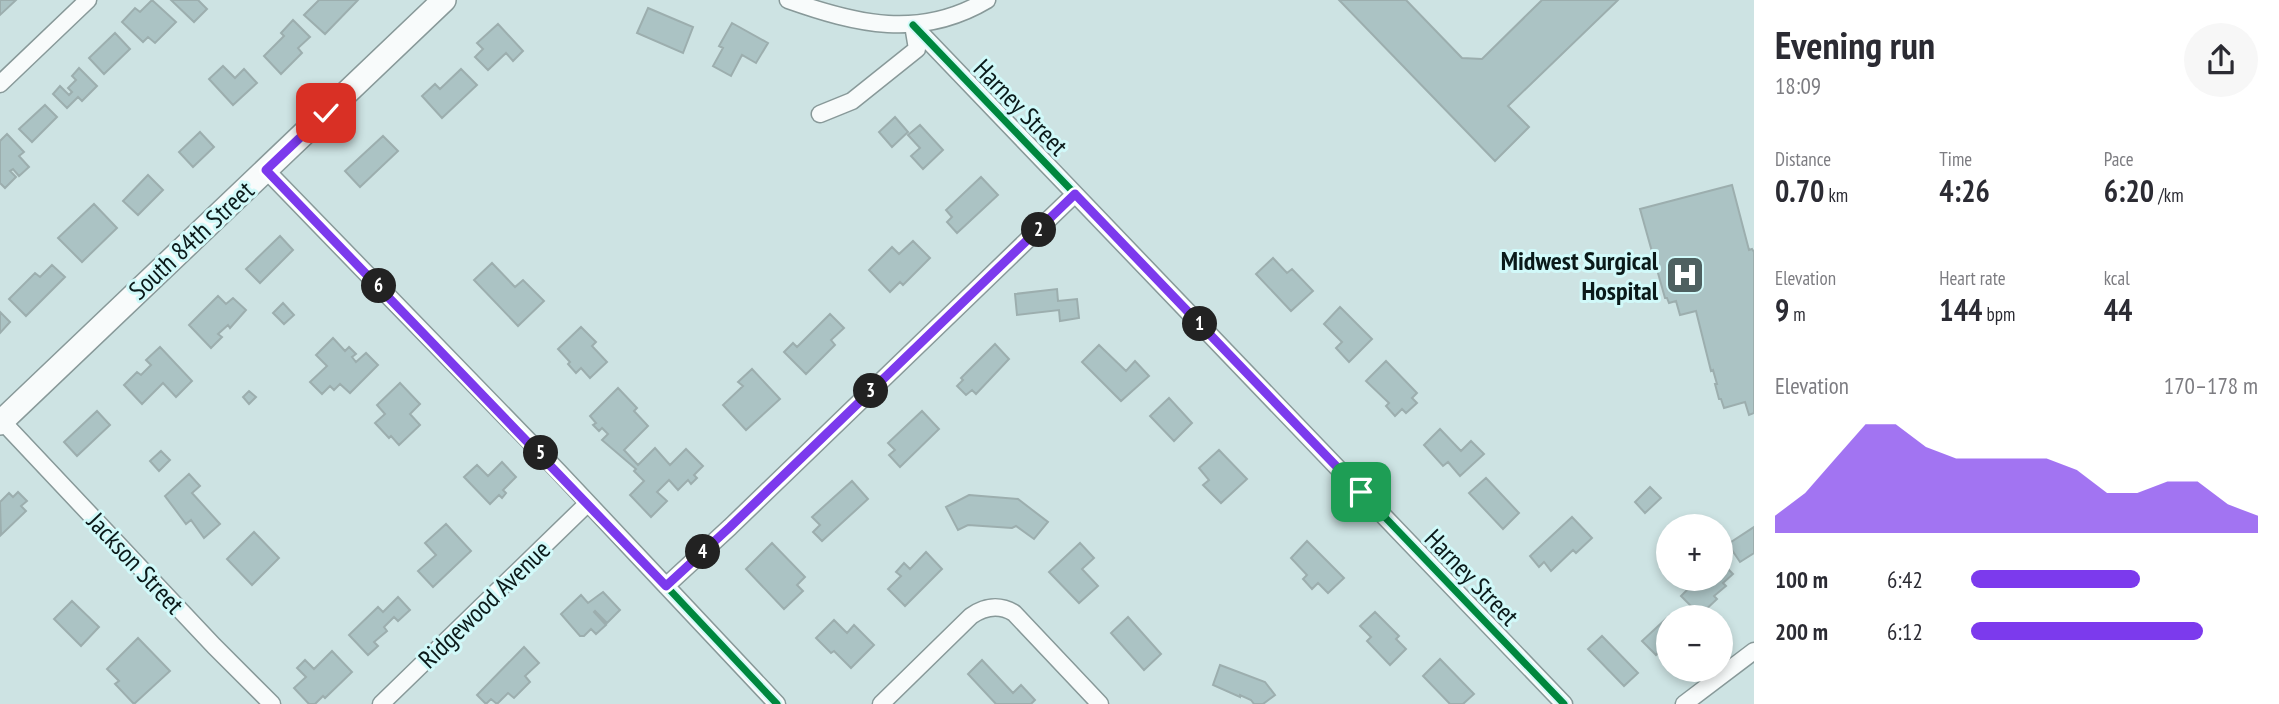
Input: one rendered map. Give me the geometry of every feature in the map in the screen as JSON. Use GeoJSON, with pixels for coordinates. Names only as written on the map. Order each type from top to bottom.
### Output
{"type":"FeatureCollection","features":[{"type":"Feature","properties":{"kind":"main road","name":"South 84th Street"},"geometry":{"type":"LineString","coordinates":[[1,422],[444,0]]}},
{"type":"Feature","properties":{"kind":"street"},"geometry":{"type":"LineString","coordinates":[[0,84],[88,0]]}},
{"type":"Feature","properties":{"kind":"street"},"geometry":{"type":"LineString","coordinates":[[788,0],[858,22],[892,25],[913,25],[948,17],[987,0]]}},
{"type":"Feature","properties":{"kind":"street"},"geometry":{"type":"LineString","coordinates":[[820,114],[852,101],[917,49],[913,25]]}},
{"type":"Feature","properties":{"kind":"street","name":"Harney Street"},"geometry":{"type":"LineString","coordinates":[[913,25],[1564,704]]}},
{"type":"Feature","properties":{"kind":"street"},"geometry":{"type":"LineString","coordinates":[[266,170],[558,471],[777,704]]}},
{"type":"Feature","properties":{"kind":"street"},"geometry":{"type":"LineString","coordinates":[[666,586],[1075,194]]}},
{"type":"Feature","properties":{"kind":"street","name":"Jackson Street"},"geometry":{"type":"LineString","coordinates":[[1,422],[272,704]]}},
{"type":"Feature","properties":{"kind":"street","name":"Ridgewood Avenue"},"geometry":{"type":"LineString","coordinates":[[381,704],[587,504]]}},
{"type":"Feature","properties":{"kind":"street"},"geometry":{"type":"LineString","coordinates":[[881,704],[971,616],[985,608],[997,607],[1013,613],[1100,704]]}},
{"type":"Feature","properties":{"kind":"street"},"geometry":{"type":"LineString","coordinates":[[1684,704],[1754,651]]}},
{"type":"Feature","properties":{"kind":"building"},"geometry":{"type":"Polygon","coordinates":[[[0,0],[16,0],[0,15],[0,0]]]}},
{"type":"Feature","properties":{"kind":"building"},"geometry":{"type":"Polygon","coordinates":[[[152,0],[176,22],[155,43],[148,37],[143,42],[122,22],[135,8],[140,12],[152,0]]]}},
{"type":"Feature","properties":{"kind":"building"},"geometry":{"type":"Polygon","coordinates":[[[171,0],[198,0],[207,9],[194,22],[171,0]]]}},
{"type":"Feature","properties":{"kind":"building"},"geometry":{"type":"Polygon","coordinates":[[[319,0],[358,0],[325,34],[304,15],[319,0]]]}},
{"type":"Feature","properties":{"kind":"building"},"geometry":{"type":"Polygon","coordinates":[[[1339,0],[1406,0],[1462,58],[1482,59],[1542,0],[1618,0],[1508,106],[1529,127],[1495,161],[1339,0]]]}},
{"type":"Feature","properties":{"kind":"building"},"geometry":{"type":"Polygon","coordinates":[[[648,8],[693,27],[683,53],[637,33],[648,8]]]}},
{"type":"Feature","properties":{"kind":"building"},"geometry":{"type":"Polygon","coordinates":[[[293,20],[310,37],[298,48],[302,53],[281,74],[264,56],[284,36],[281,33],[293,20]]]}},
{"type":"Feature","properties":{"kind":"building"},"geometry":{"type":"Polygon","coordinates":[[[732,23],[768,43],[756,63],[742,55],[731,76],[713,66],[723,48],[719,46],[732,23]]]}},
{"type":"Feature","properties":{"kind":"building"},"geometry":{"type":"Polygon","coordinates":[[[498,24],[523,51],[513,61],[506,53],[488,70],[475,57],[483,49],[477,43],[498,24]]]}},
{"type":"Feature","properties":{"kind":"building"},"geometry":{"type":"Polygon","coordinates":[[[115,33],[130,49],[104,74],[89,58],[115,33]]]}},
{"type":"Feature","properties":{"kind":"building"},"geometry":{"type":"Polygon","coordinates":[[[223,66],[235,78],[244,69],[257,83],[233,105],[209,79],[223,66]]]}},
{"type":"Feature","properties":{"kind":"building"},"geometry":{"type":"Polygon","coordinates":[[[79,68],[97,86],[82,101],[78,97],[67,108],[53,94],[60,86],[69,95],[72,92],[68,88],[76,80],[72,76],[79,68]]]}},
{"type":"Feature","properties":{"kind":"building"},"geometry":{"type":"Polygon","coordinates":[[[461,69],[477,85],[442,118],[422,96],[435,84],[440,89],[461,69]]]}},
{"type":"Feature","properties":{"kind":"building"},"geometry":{"type":"Polygon","coordinates":[[[45,105],[57,117],[32,142],[19,129],[45,105]]]}},
{"type":"Feature","properties":{"kind":"building"},"geometry":{"type":"Polygon","coordinates":[[[895,117],[908,132],[892,147],[879,132],[895,117]]]}},
{"type":"Feature","properties":{"kind":"building"},"geometry":{"type":"Polygon","coordinates":[[[920,125],[943,150],[923,169],[911,156],[920,148],[908,135],[920,125]]]}},
{"type":"Feature","properties":{"kind":"building"},"geometry":{"type":"Polygon","coordinates":[[[200,132],[214,147],[193,167],[179,152],[200,132]]]}},
{"type":"Feature","properties":{"kind":"building"},"geometry":{"type":"Polygon","coordinates":[[[7,134],[24,152],[19,156],[29,167],[19,176],[13,169],[10,171],[16,177],[5,188],[0,183],[0,141],[7,134]]]}},
{"type":"Feature","properties":{"kind":"building"},"geometry":{"type":"Polygon","coordinates":[[[383,136],[398,151],[360,187],[345,171],[383,136]]]}},
{"type":"Feature","properties":{"kind":"building"},"geometry":{"type":"Polygon","coordinates":[[[148,175],[163,190],[138,215],[123,201],[148,175]]]}},
{"type":"Feature","properties":{"kind":"building"},"geometry":{"type":"Polygon","coordinates":[[[981,177],[998,195],[957,233],[947,222],[952,217],[946,210],[981,177]]]}},
{"type":"Feature","properties":{"kind":"building"},"geometry":{"type":"Polygon","coordinates":[[[1732,185],[1749,250],[1754,252],[1754,413],[1749,415],[1745,402],[1724,408],[1719,399],[1696,311],[1680,315],[1676,301],[1669,303],[1665,298],[1640,209],[1732,185]]]}},
{"type":"Feature","properties":{"kind":"building"},"geometry":{"type":"Polygon","coordinates":[[[94,204],[117,228],[82,262],[58,238],[94,204]]]}},
{"type":"Feature","properties":{"kind":"building"},"geometry":{"type":"Polygon","coordinates":[[[280,236],[293,250],[260,283],[246,269],[280,236]]]}},
{"type":"Feature","properties":{"kind":"building"},"geometry":{"type":"Polygon","coordinates":[[[913,241],[930,258],[903,285],[900,282],[890,292],[869,270],[892,247],[899,254],[913,241]]]}},
{"type":"Feature","properties":{"kind":"building"},"geometry":{"type":"Polygon","coordinates":[[[1273,258],[1287,273],[1292,269],[1313,291],[1291,311],[1256,274],[1273,258]]]}},
{"type":"Feature","properties":{"kind":"building"},"geometry":{"type":"Polygon","coordinates":[[[492,263],[515,287],[523,280],[544,301],[518,326],[474,280],[492,263]]]}},
{"type":"Feature","properties":{"kind":"building"},"geometry":{"type":"Polygon","coordinates":[[[52,265],[65,277],[26,316],[9,299],[35,273],[40,277],[52,265]]]}},
{"type":"Feature","properties":{"kind":"building"},"geometry":{"type":"Polygon","coordinates":[[[1057,289],[1058,301],[1077,299],[1079,318],[1060,321],[1059,310],[1017,315],[1015,294],[1057,289]]]}},
{"type":"Feature","properties":{"kind":"building"},"geometry":{"type":"Polygon","coordinates":[[[218,296],[226,304],[233,298],[246,310],[230,328],[228,325],[218,334],[222,337],[211,348],[189,325],[218,296]]]}},
{"type":"Feature","properties":{"kind":"building"},"geometry":{"type":"Polygon","coordinates":[[[283,303],[294,315],[284,324],[273,313],[283,303]]]}},
{"type":"Feature","properties":{"kind":"building"},"geometry":{"type":"Polygon","coordinates":[[[1340,307],[1372,339],[1349,362],[1336,348],[1342,342],[1324,324],[1340,307]]]}},
{"type":"Feature","properties":{"kind":"building"},"geometry":{"type":"Polygon","coordinates":[[[0,312],[10,322],[0,333],[0,312]]]}},
{"type":"Feature","properties":{"kind":"building"},"geometry":{"type":"Polygon","coordinates":[[[830,314],[844,328],[831,340],[835,345],[806,374],[784,352],[793,343],[797,347],[830,314]]]}},
{"type":"Feature","properties":{"kind":"building"},"geometry":{"type":"Polygon","coordinates":[[[581,327],[596,342],[592,346],[607,362],[590,378],[581,368],[576,373],[558,349],[581,327]]]}},
{"type":"Feature","properties":{"kind":"building"},"geometry":{"type":"Polygon","coordinates":[[[333,338],[345,351],[349,347],[356,354],[352,357],[356,362],[366,353],[378,365],[350,393],[340,384],[334,390],[330,386],[322,394],[310,382],[327,366],[316,355],[333,338]]]}},
{"type":"Feature","properties":{"kind":"building"},"geometry":{"type":"Polygon","coordinates":[[[995,344],[1009,359],[976,394],[972,390],[966,395],[957,386],[963,380],[961,378],[995,344]]]}},
{"type":"Feature","properties":{"kind":"building"},"geometry":{"type":"Polygon","coordinates":[[[1099,345],[1126,371],[1135,361],[1149,376],[1121,401],[1082,362],[1099,345]]]}},
{"type":"Feature","properties":{"kind":"building"},"geometry":{"type":"Polygon","coordinates":[[[160,347],[192,381],[176,397],[163,383],[142,404],[124,385],[137,372],[141,375],[151,365],[146,360],[160,347]]]}},
{"type":"Feature","properties":{"kind":"building"},"geometry":{"type":"Polygon","coordinates":[[[1386,361],[1417,393],[1412,398],[1417,403],[1406,413],[1402,409],[1395,416],[1386,406],[1389,403],[1366,381],[1386,361]]]}},
{"type":"Feature","properties":{"kind":"building"},"geometry":{"type":"Polygon","coordinates":[[[752,369],[780,399],[746,430],[723,405],[743,386],[738,382],[752,369]]]}},
{"type":"Feature","properties":{"kind":"building"},"geometry":{"type":"Polygon","coordinates":[[[400,383],[420,404],[410,414],[420,425],[399,445],[375,423],[385,414],[377,405],[400,383]]]}},
{"type":"Feature","properties":{"kind":"building"},"geometry":{"type":"Polygon","coordinates":[[[618,388],[637,408],[634,411],[648,426],[624,450],[638,465],[655,448],[670,465],[686,449],[703,466],[694,475],[697,478],[691,484],[688,480],[678,490],[669,480],[657,492],[667,501],[651,517],[630,495],[644,481],[634,471],[636,469],[602,440],[608,434],[593,425],[596,423],[590,416],[618,388]]]}},
{"type":"Feature","properties":{"kind":"building"},"geometry":{"type":"Polygon","coordinates":[[[249,391],[256,397],[249,404],[243,397],[249,391]]]}},
{"type":"Feature","properties":{"kind":"building"},"geometry":{"type":"Polygon","coordinates":[[[1169,398],[1192,423],[1174,441],[1150,416],[1169,398]]]}},
{"type":"Feature","properties":{"kind":"building"},"geometry":{"type":"Polygon","coordinates":[[[97,411],[110,425],[77,456],[64,442],[97,411]]]}},
{"type":"Feature","properties":{"kind":"building"},"geometry":{"type":"Polygon","coordinates":[[[922,411],[939,429],[900,467],[889,455],[895,450],[888,443],[922,411]]]}},
{"type":"Feature","properties":{"kind":"building"},"geometry":{"type":"Polygon","coordinates":[[[1440,429],[1461,451],[1471,441],[1484,454],[1460,476],[1448,462],[1443,466],[1424,445],[1440,429]]]}},
{"type":"Feature","properties":{"kind":"building"},"geometry":{"type":"Polygon","coordinates":[[[1219,450],[1247,479],[1221,503],[1203,485],[1209,480],[1199,468],[1219,450]]]}},
{"type":"Feature","properties":{"kind":"building"},"geometry":{"type":"Polygon","coordinates":[[[161,451],[170,460],[159,471],[150,461],[161,451]]]}},
{"type":"Feature","properties":{"kind":"building"},"geometry":{"type":"Polygon","coordinates":[[[502,462],[516,477],[503,490],[506,493],[502,498],[499,495],[490,504],[464,477],[477,465],[488,476],[502,462]]]}},
{"type":"Feature","properties":{"kind":"building"},"geometry":{"type":"Polygon","coordinates":[[[189,474],[200,486],[192,493],[220,524],[204,538],[191,520],[186,524],[165,496],[189,474]]]}},
{"type":"Feature","properties":{"kind":"building"},"geometry":{"type":"Polygon","coordinates":[[[1486,478],[1519,513],[1503,529],[1469,493],[1486,478]]]}},
{"type":"Feature","properties":{"kind":"building"},"geometry":{"type":"Polygon","coordinates":[[[852,481],[868,499],[822,541],[813,532],[820,525],[812,517],[852,481]]]}},
{"type":"Feature","properties":{"kind":"building"},"geometry":{"type":"Polygon","coordinates":[[[1650,487],[1661,498],[1645,513],[1635,502],[1650,487]]]}},
{"type":"Feature","properties":{"kind":"building"},"geometry":{"type":"Polygon","coordinates":[[[18,492],[27,501],[21,506],[26,511],[1,535],[0,502],[9,493],[13,497],[18,492]]]}},
{"type":"Feature","properties":{"kind":"building"},"geometry":{"type":"Polygon","coordinates":[[[969,495],[1018,499],[1048,522],[1034,539],[1016,526],[968,525],[958,530],[946,507],[969,495]]]}},
{"type":"Feature","properties":{"kind":"building"},"geometry":{"type":"Polygon","coordinates":[[[1572,517],[1592,538],[1576,553],[1573,550],[1551,571],[1544,562],[1539,567],[1530,556],[1572,517]]]}},
{"type":"Feature","properties":{"kind":"building"},"geometry":{"type":"Polygon","coordinates":[[[446,524],[471,551],[433,587],[418,571],[436,555],[425,543],[446,524]]]}},
{"type":"Feature","properties":{"kind":"building"},"geometry":{"type":"Polygon","coordinates":[[[1754,527],[1754,553],[1740,562],[1733,552],[1733,541],[1754,527]]]}},
{"type":"Feature","properties":{"kind":"building"},"geometry":{"type":"Polygon","coordinates":[[[254,532],[279,558],[252,585],[227,559],[254,532]]]}},
{"type":"Feature","properties":{"kind":"building"},"geometry":{"type":"Polygon","coordinates":[[[1307,541],[1344,578],[1328,593],[1318,583],[1312,589],[1303,579],[1307,575],[1291,558],[1307,541]]]}},
{"type":"Feature","properties":{"kind":"building"},"geometry":{"type":"Polygon","coordinates":[[[772,543],[805,577],[797,585],[803,591],[784,609],[746,569],[772,543]]]}},
{"type":"Feature","properties":{"kind":"building"},"geometry":{"type":"Polygon","coordinates":[[[1080,543],[1094,558],[1082,569],[1098,586],[1079,603],[1049,572],[1080,543]]]}},
{"type":"Feature","properties":{"kind":"building"},"geometry":{"type":"Polygon","coordinates":[[[926,552],[942,569],[905,606],[888,589],[901,576],[896,572],[904,563],[910,569],[926,552]]]}},
{"type":"Feature","properties":{"kind":"building"},"geometry":{"type":"Polygon","coordinates":[[[1686,591],[1720,591],[1714,596],[1717,599],[1711,605],[1690,605],[1681,596],[1686,591]]]}},
{"type":"Feature","properties":{"kind":"building"},"geometry":{"type":"Polygon","coordinates":[[[603,592],[620,610],[607,623],[595,611],[606,625],[596,634],[591,629],[584,636],[580,636],[561,614],[581,595],[588,603],[603,592]]]}},
{"type":"Feature","properties":{"kind":"building"},"geometry":{"type":"Polygon","coordinates":[[[398,597],[410,610],[398,621],[394,617],[384,627],[387,631],[374,642],[378,646],[368,655],[349,635],[378,607],[383,612],[398,597]]]}},
{"type":"Feature","properties":{"kind":"building"},"geometry":{"type":"Polygon","coordinates":[[[72,601],[99,627],[81,646],[54,619],[72,601]]]}},
{"type":"Feature","properties":{"kind":"building"},"geometry":{"type":"Polygon","coordinates":[[[1375,612],[1399,636],[1396,639],[1406,649],[1390,665],[1367,641],[1371,637],[1360,626],[1375,612]]]}},
{"type":"Feature","properties":{"kind":"building"},"geometry":{"type":"Polygon","coordinates":[[[1128,617],[1161,654],[1144,670],[1111,633],[1128,617]]]}},
{"type":"Feature","properties":{"kind":"building"},"geometry":{"type":"Polygon","coordinates":[[[834,620],[847,633],[854,625],[874,645],[851,668],[816,638],[834,620]]]}},
{"type":"Feature","properties":{"kind":"building"},"geometry":{"type":"Polygon","coordinates":[[[1656,628],[1656,655],[1642,641],[1656,628]]]}},
{"type":"Feature","properties":{"kind":"building"},"geometry":{"type":"Polygon","coordinates":[[[1602,636],[1638,673],[1624,686],[1588,649],[1602,636]]]}},
{"type":"Feature","properties":{"kind":"building"},"geometry":{"type":"Polygon","coordinates":[[[138,638],[170,671],[134,704],[115,684],[119,681],[107,669],[138,638]]]}},
{"type":"Feature","properties":{"kind":"building"},"geometry":{"type":"Polygon","coordinates":[[[524,647],[539,663],[525,676],[530,682],[514,698],[508,693],[497,704],[491,699],[486,704],[477,695],[524,647]]]}},
{"type":"Feature","properties":{"kind":"building"},"geometry":{"type":"Polygon","coordinates":[[[332,651],[352,672],[325,698],[323,696],[315,704],[309,704],[294,688],[306,677],[297,668],[305,660],[314,669],[332,651]]]}},
{"type":"Feature","properties":{"kind":"building"},"geometry":{"type":"Polygon","coordinates":[[[1440,659],[1474,694],[1463,704],[1450,704],[1423,676],[1440,659]]]}},
{"type":"Feature","properties":{"kind":"building"},"geometry":{"type":"Polygon","coordinates":[[[982,660],[1013,693],[1021,685],[1035,700],[1031,704],[996,704],[968,674],[982,660]]]}},
{"type":"Feature","properties":{"kind":"building"},"geometry":{"type":"Polygon","coordinates":[[[1220,665],[1265,682],[1275,695],[1263,704],[1254,704],[1251,700],[1213,685],[1220,665]]]}},
{"type":"Feature","properties":{"kind":"cycle path"},"geometry":{"type":"LineString","coordinates":[[913,25],[1564,704]]}},
{"type":"Feature","properties":{"kind":"cycle path"},"geometry":{"type":"LineString","coordinates":[[266,170],[558,471],[777,704]]}},
{"type":"Feature","properties":{"kind":"cycle path"},"geometry":{"type":"LineString","coordinates":[[666,586],[1075,194]]}},
{"type":"Feature","properties":{"kind":"place","name":"Midwest Surgical Hospital"},"geometry":{"type":"Point","coordinates":[1685,275]}},
{"type":"Feature","properties":{"kind":"route"},"geometry":{"type":"LineString","coordinates":[[326,113],[266,170],[666,586],[1075,194],[1361,492]]}}]}
